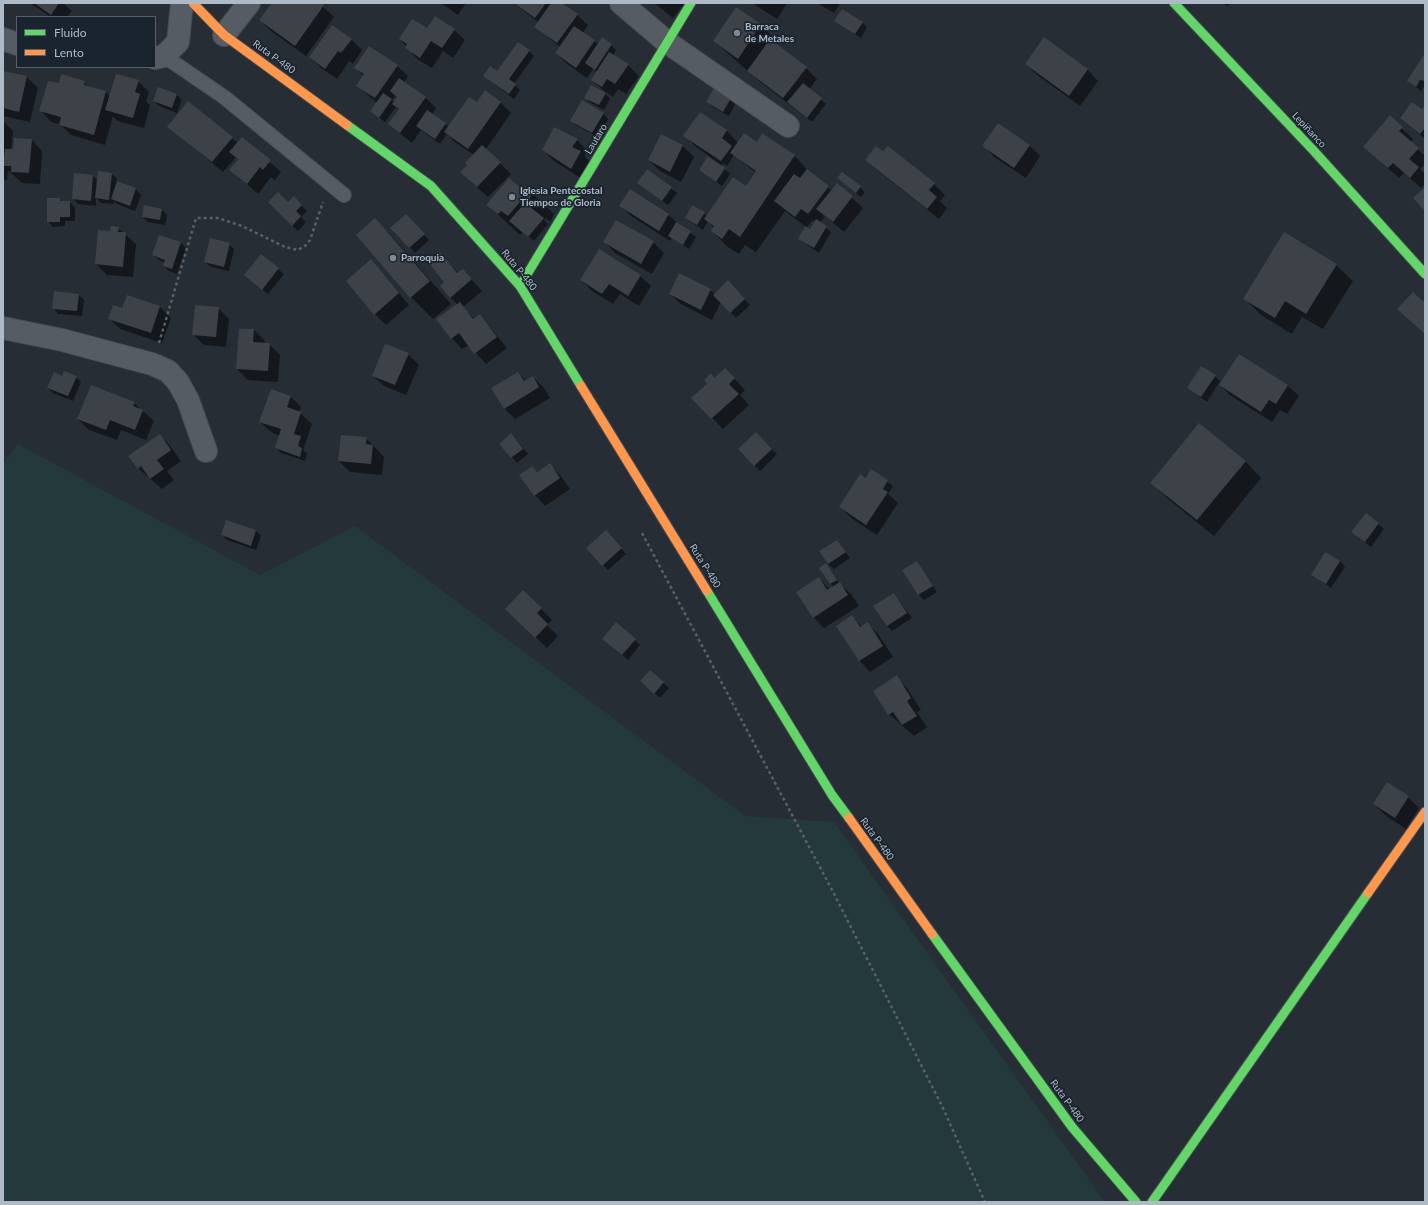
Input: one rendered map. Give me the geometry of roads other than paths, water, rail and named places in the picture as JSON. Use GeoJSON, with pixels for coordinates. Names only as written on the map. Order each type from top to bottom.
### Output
{"type":"FeatureCollection","features":[{"type":"Feature","properties":{"kind":"street"},"geometry":{"type":"LineString","coordinates":[[160,57],[178,42],[182,3]]}},
{"type":"Feature","properties":{"kind":"street","name":"Ruta P-480"},"geometry":{"type":"LineString","coordinates":[[193,3],[224,35],[431,186],[520,286],[832,795],[1072,1127],[1136,1202]]}},
{"type":"Feature","properties":{"kind":"street"},"geometry":{"type":"LineString","coordinates":[[224,35],[249,3]]}},
{"type":"Feature","properties":{"kind":"street"},"geometry":{"type":"LineString","coordinates":[[621,3],[668,43],[788,126]]}},
{"type":"Feature","properties":{"kind":"street","name":"Lautaro"},"geometry":{"type":"LineString","coordinates":[[520,286],[691,3]]}},
{"type":"Feature","properties":{"kind":"street","name":"Lepiñanco"},"geometry":{"type":"LineString","coordinates":[[1174,3],[1313,150],[1425,274]]}},
{"type":"Feature","properties":{"kind":"street"},"geometry":{"type":"LineString","coordinates":[[3,39],[16,44]]}},
{"type":"Feature","properties":{"kind":"street"},"geometry":{"type":"LineString","coordinates":[[3,328],[62,340],[152,364],[168,371],[178,382],[188,400],[206,451]]}},
{"type":"Feature","properties":{"kind":"street"},"geometry":{"type":"LineString","coordinates":[[1152,1202],[1425,812]]}},
{"type":"Feature","properties":{"kind":"lane"},"geometry":{"type":"LineString","coordinates":[[160,57],[224,97],[344,195]]}},
{"type":"Feature","properties":{"kind":"place","name":"Barraca de Metales"},"geometry":{"type":"Point","coordinates":[737,33]}},
{"type":"Feature","properties":{"kind":"place","name":"Iglesia Pentecostal Tiempos de Gloria"},"geometry":{"type":"Point","coordinates":[512,197]}},
{"type":"Feature","properties":{"kind":"place","name":"Parroquia"},"geometry":{"type":"Point","coordinates":[393,258]}}]}
